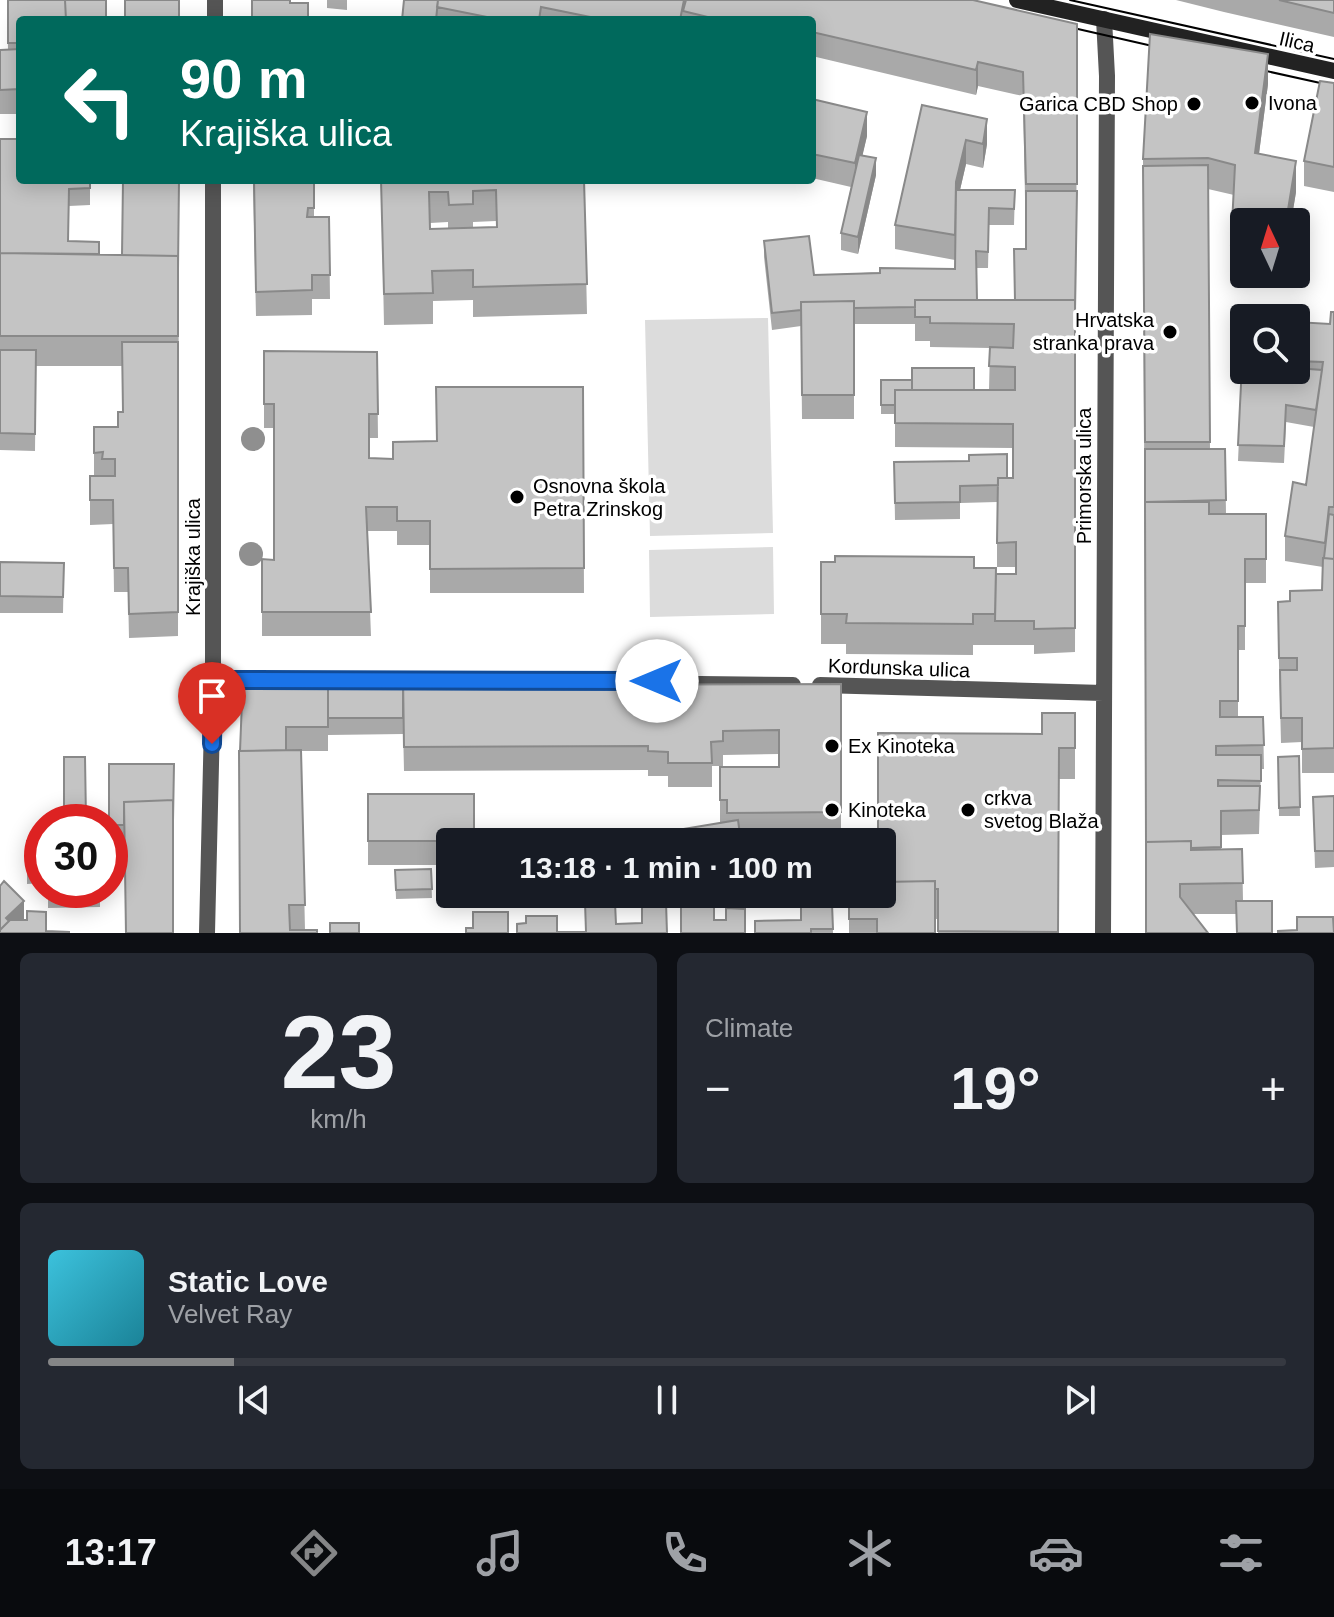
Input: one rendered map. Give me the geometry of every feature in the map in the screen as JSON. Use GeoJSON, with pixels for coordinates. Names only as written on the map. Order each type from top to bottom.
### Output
{"type":"FeatureCollection","features":[{"type":"Feature","properties":{"kind":"main road","name":"Ilica"},"geometry":{"type":"LineString","coordinates":[[1017,0],[1334,71]]}},
{"type":"Feature","properties":{"kind":"street","name":"Primorska ulica"},"geometry":{"type":"LineString","coordinates":[[1103,933],[1107,92],[1104,19]]}},
{"type":"Feature","properties":{"kind":"street","name":"Krajiška ulica"},"geometry":{"type":"LineString","coordinates":[[207,933],[213,680],[213,184]]}},
{"type":"Feature","properties":{"kind":"street","name":"Kordunska ulica"},"geometry":{"type":"LineString","coordinates":[[213,680],[657,681],[1103,693]]}},
{"type":"Feature","properties":{"kind":"shaded area"},"geometry":{"type":"Polygon","coordinates":[[[768,318],[773,533],[650,536],[645,320],[768,318]]]}},
{"type":"Feature","properties":{"kind":"shaded area"},"geometry":{"type":"Polygon","coordinates":[[[773,547],[774,614],[650,617],[649,550],[773,547]]]}},
{"type":"Feature","properties":{"kind":"building"},"geometry":{"type":"Polygon","coordinates":[[[8,0],[65,0],[66,16],[16,16],[16,43],[8,43],[8,0]]]}},
{"type":"Feature","properties":{"kind":"building"},"geometry":{"type":"Polygon","coordinates":[[[65,0],[106,0],[106,16],[66,16],[65,0]]]}},
{"type":"Feature","properties":{"kind":"building"},"geometry":{"type":"Polygon","coordinates":[[[125,0],[179,0],[179,16],[125,16],[125,0]]]}},
{"type":"Feature","properties":{"kind":"building"},"geometry":{"type":"Polygon","coordinates":[[[252,0],[308,3],[308,16],[252,16],[252,0]]]}},
{"type":"Feature","properties":{"kind":"building"},"geometry":{"type":"Polygon","coordinates":[[[404,0],[438,0],[436,16],[402,16],[404,0]]]}},
{"type":"Feature","properties":{"kind":"building"},"geometry":{"type":"Polygon","coordinates":[[[438,0],[684,0],[681,16],[585,16],[541,7],[540,16],[482,16],[437,7],[438,0]]]}},
{"type":"Feature","properties":{"kind":"building"},"geometry":{"type":"Polygon","coordinates":[[[686,0],[973,0],[1077,24],[1077,184],[1026,184],[1023,72],[978,62],[976,70],[816,33],[816,16],[704,16],[683,11],[686,0]]]}},
{"type":"Feature","properties":{"kind":"building"},"geometry":{"type":"Polygon","coordinates":[[[1279,0],[1334,0],[1334,13],[1279,0]]]}},
{"type":"Feature","properties":{"kind":"building"},"geometry":{"type":"Polygon","coordinates":[[[1150,34],[1268,54],[1255,153],[1296,161],[1288,208],[1233,208],[1235,165],[1208,158],[1143,159],[1150,34]]]}},
{"type":"Feature","properties":{"kind":"building"},"geometry":{"type":"Polygon","coordinates":[[[16,49],[16,89],[0,90],[0,50],[16,49]]]}},
{"type":"Feature","properties":{"kind":"building"},"geometry":{"type":"Polygon","coordinates":[[[1320,81],[1334,83],[1334,167],[1304,161],[1320,81]]]}},
{"type":"Feature","properties":{"kind":"building"},"geometry":{"type":"Polygon","coordinates":[[[816,100],[867,112],[855,163],[816,155],[816,100]]]}},
{"type":"Feature","properties":{"kind":"building"},"geometry":{"type":"Polygon","coordinates":[[[922,105],[987,119],[983,144],[966,140],[956,182],[955,235],[895,225],[922,105]]]}},
{"type":"Feature","properties":{"kind":"building"},"geometry":{"type":"Polygon","coordinates":[[[0,139],[16,139],[16,184],[90,184],[90,188],[69,189],[68,241],[99,242],[99,254],[0,253],[0,139]]]}},
{"type":"Feature","properties":{"kind":"building"},"geometry":{"type":"Polygon","coordinates":[[[859,155],[876,158],[858,237],[841,233],[859,155]]]}},
{"type":"Feature","properties":{"kind":"building"},"geometry":{"type":"Polygon","coordinates":[[[1208,165],[1210,442],[1145,442],[1143,166],[1208,165]]]}},
{"type":"Feature","properties":{"kind":"building"},"geometry":{"type":"Polygon","coordinates":[[[123,184],[179,184],[178,269],[178,256],[122,255],[123,184]]]}},
{"type":"Feature","properties":{"kind":"building"},"geometry":{"type":"Polygon","coordinates":[[[254,184],[314,184],[314,208],[308,208],[307,217],[329,217],[330,275],[312,275],[312,290],[256,292],[254,184]]]}},
{"type":"Feature","properties":{"kind":"building"},"geometry":{"type":"Polygon","coordinates":[[[381,184],[584,184],[587,284],[473,287],[473,270],[432,271],[433,293],[384,294],[381,184]],[[496,190],[473,191],[473,204],[449,205],[448,192],[429,192],[430,229],[497,227],[496,190]]]}},
{"type":"Feature","properties":{"kind":"building"},"geometry":{"type":"Polygon","coordinates":[[[956,190],[1015,190],[1014,209],[989,208],[988,252],[976,251],[977,300],[915,300],[915,307],[854,308],[854,301],[801,302],[801,310],[772,313],[764,241],[809,236],[814,275],[880,273],[880,268],[955,269],[956,190]]]}},
{"type":"Feature","properties":{"kind":"building"},"geometry":{"type":"Polygon","coordinates":[[[1026,191],[1077,191],[1075,307],[1075,300],[1015,300],[1014,249],[1026,249],[1026,191]]]}},
{"type":"Feature","properties":{"kind":"building"},"geometry":{"type":"Polygon","coordinates":[[[0,253],[178,256],[178,336],[0,336],[0,253]]]}},
{"type":"Feature","properties":{"kind":"building"},"geometry":{"type":"Polygon","coordinates":[[[915,300],[1075,300],[1075,628],[1034,629],[1034,621],[995,621],[996,574],[1016,574],[1016,542],[997,543],[998,478],[1013,478],[1013,424],[895,423],[895,390],[1015,390],[1015,367],[989,366],[990,347],[1013,348],[1014,324],[930,323],[930,317],[915,317],[915,300]]]}},
{"type":"Feature","properties":{"kind":"building"},"geometry":{"type":"Polygon","coordinates":[[[854,301],[854,395],[802,395],[801,302],[854,301]]]}},
{"type":"Feature","properties":{"kind":"building"},"geometry":{"type":"Polygon","coordinates":[[[1331,312],[1334,312],[1334,507],[1329,507],[1325,543],[1285,536],[1293,482],[1306,485],[1323,362],[1310,362],[1310,323],[1330,324],[1331,312]]]}},
{"type":"Feature","properties":{"kind":"building"},"geometry":{"type":"Polygon","coordinates":[[[122,342],[178,342],[178,612],[129,614],[128,568],[114,568],[113,500],[90,500],[90,476],[115,476],[115,459],[102,459],[103,452],[94,453],[94,427],[118,427],[118,412],[123,412],[122,342]]]}},
{"type":"Feature","properties":{"kind":"building"},"geometry":{"type":"Polygon","coordinates":[[[0,350],[36,350],[35,434],[0,433],[0,350]]]}},
{"type":"Feature","properties":{"kind":"building"},"geometry":{"type":"Polygon","coordinates":[[[264,351],[377,352],[378,414],[369,414],[369,458],[393,459],[393,442],[437,441],[436,387],[583,387],[584,568],[430,569],[430,521],[397,521],[397,507],[366,507],[371,612],[262,612],[262,559],[274,560],[274,404],[264,404],[264,351]]]}},
{"type":"Feature","properties":{"kind":"building"},"geometry":{"type":"Polygon","coordinates":[[[912,368],[974,368],[974,390],[912,390],[912,368]]]}},
{"type":"Feature","properties":{"kind":"building"},"geometry":{"type":"Polygon","coordinates":[[[1310,369],[1322,370],[1316,410],[1286,405],[1284,446],[1238,445],[1241,384],[1310,384],[1310,369]]]}},
{"type":"Feature","properties":{"kind":"building"},"geometry":{"type":"Polygon","coordinates":[[[881,380],[912,380],[912,390],[895,390],[895,405],[881,405],[881,380]]]}},
{"type":"Feature","properties":{"kind":"building"},"geometry":{"type":"Polygon","coordinates":[[[1145,449],[1225,449],[1226,500],[1145,502],[1145,449]]]}},
{"type":"Feature","properties":{"kind":"building"},"geometry":{"type":"Polygon","coordinates":[[[1007,454],[1007,478],[998,478],[998,485],[960,486],[960,502],[895,503],[894,462],[969,461],[969,455],[1007,454]]]}},
{"type":"Feature","properties":{"kind":"building"},"geometry":{"type":"Polygon","coordinates":[[[1145,502],[1209,502],[1209,514],[1266,514],[1266,559],[1245,559],[1245,626],[1238,626],[1238,701],[1220,701],[1220,717],[1263,717],[1264,745],[1216,746],[1216,755],[1261,755],[1261,781],[1218,780],[1218,786],[1260,786],[1259,810],[1221,811],[1221,847],[1191,848],[1191,841],[1146,842],[1146,848],[1145,502]]]}},
{"type":"Feature","properties":{"kind":"building"},"geometry":{"type":"Polygon","coordinates":[[[1329,514],[1334,515],[1334,559],[1324,558],[1329,514]]]}},
{"type":"Feature","properties":{"kind":"building"},"geometry":{"type":"Polygon","coordinates":[[[835,556],[974,557],[974,568],[996,568],[995,614],[973,614],[973,624],[846,623],[847,614],[821,614],[821,562],[835,562],[835,556]]]}},
{"type":"Feature","properties":{"kind":"building"},"geometry":{"type":"Polygon","coordinates":[[[1323,558],[1334,559],[1334,748],[1302,749],[1302,718],[1281,718],[1280,670],[1297,670],[1297,658],[1279,658],[1278,602],[1290,601],[1290,591],[1322,590],[1323,558]]]}},
{"type":"Feature","properties":{"kind":"building"},"geometry":{"type":"Polygon","coordinates":[[[0,562],[64,563],[63,597],[0,596],[0,562]]]}},
{"type":"Feature","properties":{"kind":"building"},"geometry":{"type":"Polygon","coordinates":[[[243,676],[328,677],[328,727],[286,727],[286,750],[240,751],[243,676]]]}},
{"type":"Feature","properties":{"kind":"building"},"geometry":{"type":"Polygon","coordinates":[[[403,676],[468,676],[468,685],[841,684],[841,812],[727,813],[727,800],[720,800],[720,767],[779,767],[779,730],[723,731],[723,741],[711,742],[712,763],[668,763],[668,752],[648,751],[648,746],[404,747],[403,676]]]}},
{"type":"Feature","properties":{"kind":"building"},"geometry":{"type":"Polygon","coordinates":[[[403,683],[403,718],[328,718],[328,684],[403,683]]]}},
{"type":"Feature","properties":{"kind":"building","name":"crkva svetog Blaža"},"geometry":{"type":"Polygon","coordinates":[[[1042,713],[1075,713],[1075,748],[1059,748],[1058,932],[938,931],[938,889],[935,889],[935,881],[896,882],[896,828],[878,828],[878,733],[1042,734],[1042,713]]]}},
{"type":"Feature","properties":{"kind":"building"},"geometry":{"type":"Polygon","coordinates":[[[301,750],[305,905],[289,905],[290,930],[317,930],[317,933],[240,933],[239,751],[301,750]]]}},
{"type":"Feature","properties":{"kind":"building"},"geometry":{"type":"Polygon","coordinates":[[[1299,756],[1300,807],[1279,808],[1278,757],[1299,756]]]}},
{"type":"Feature","properties":{"kind":"building"},"geometry":{"type":"Polygon","coordinates":[[[64,757],[85,757],[86,804],[64,804],[64,757]]]}},
{"type":"Feature","properties":{"kind":"building"},"geometry":{"type":"Polygon","coordinates":[[[109,764],[174,764],[173,821],[173,800],[109,804],[109,764]]]}},
{"type":"Feature","properties":{"kind":"building"},"geometry":{"type":"Polygon","coordinates":[[[368,794],[474,794],[474,828],[436,828],[436,841],[368,841],[368,794]]]}},
{"type":"Feature","properties":{"kind":"building"},"geometry":{"type":"Polygon","coordinates":[[[1334,796],[1334,851],[1315,851],[1313,797],[1334,796]]]}},
{"type":"Feature","properties":{"kind":"building"},"geometry":{"type":"Polygon","coordinates":[[[173,800],[173,933],[126,933],[128,804],[124,802],[173,800]]]}},
{"type":"Feature","properties":{"kind":"building"},"geometry":{"type":"Polygon","coordinates":[[[738,820],[739,828],[689,828],[738,820]]]}},
{"type":"Feature","properties":{"kind":"building"},"geometry":{"type":"Polygon","coordinates":[[[1191,841],[1191,850],[1242,849],[1243,883],[1180,884],[1180,897],[1208,933],[1146,933],[1146,842],[1191,841]]]}},
{"type":"Feature","properties":{"kind":"building"},"geometry":{"type":"Polygon","coordinates":[[[431,869],[432,889],[396,890],[395,870],[431,869]]]}},
{"type":"Feature","properties":{"kind":"building"},"geometry":{"type":"Polygon","coordinates":[[[4,881],[24,901],[6,918],[9,921],[0,930],[0,886],[4,881]]]}},
{"type":"Feature","properties":{"kind":"building"},"geometry":{"type":"Polygon","coordinates":[[[935,881],[935,933],[877,933],[877,919],[849,919],[849,908],[896,908],[896,882],[935,881]]]}},
{"type":"Feature","properties":{"kind":"building"},"geometry":{"type":"Polygon","coordinates":[[[1236,901],[1272,901],[1272,933],[1237,933],[1236,901]]]}},
{"type":"Feature","properties":{"kind":"building"},"geometry":{"type":"Polygon","coordinates":[[[585,908],[615,908],[616,924],[642,923],[642,908],[666,908],[667,933],[517,933],[517,924],[526,923],[526,916],[557,916],[557,932],[586,932],[585,908]]]}},
{"type":"Feature","properties":{"kind":"building"},"geometry":{"type":"Polygon","coordinates":[[[681,908],[714,908],[714,920],[726,920],[726,908],[745,909],[745,933],[681,933],[681,908]]]}},
{"type":"Feature","properties":{"kind":"building"},"geometry":{"type":"Polygon","coordinates":[[[801,908],[832,908],[833,929],[811,929],[811,933],[755,933],[755,921],[801,920],[801,908]]]}},
{"type":"Feature","properties":{"kind":"building"},"geometry":{"type":"Polygon","coordinates":[[[27,911],[46,912],[46,931],[69,933],[0,933],[10,920],[27,920],[27,911]]]}},
{"type":"Feature","properties":{"kind":"building"},"geometry":{"type":"Polygon","coordinates":[[[473,912],[508,912],[508,933],[466,933],[466,928],[473,928],[473,912]]]}},
{"type":"Feature","properties":{"kind":"building"},"geometry":{"type":"Polygon","coordinates":[[[1297,917],[1333,917],[1334,933],[1278,933],[1297,930],[1297,917]]]}},
{"type":"Feature","properties":{"kind":"building"},"geometry":{"type":"Polygon","coordinates":[[[330,923],[359,923],[359,933],[330,933],[330,923]]]}},
{"type":"Feature","properties":{"kind":"tram line"},"geometry":{"type":"LineString","coordinates":[[1070,0],[1334,59]]}},
{"type":"Feature","properties":{"kind":"tram line"},"geometry":{"type":"LineString","coordinates":[[1056,24],[1170,50]]}},
{"type":"Feature","properties":{"kind":"tram line"},"geometry":{"type":"LineString","coordinates":[[1248,67],[1334,86]]}},
{"type":"Feature","properties":{"kind":"place","name":"Ivona"},"geometry":{"type":"Point","coordinates":[1252,103]}},
{"type":"Feature","properties":{"kind":"place","name":"Garica CBD Shop"},"geometry":{"type":"Point","coordinates":[1194,104]}},
{"type":"Feature","properties":{"kind":"place","name":"Hrvatska stranka prava"},"geometry":{"type":"Point","coordinates":[1170,332]}},
{"type":"Feature","properties":{"kind":"place","name":"Osnovna škola Petra Zrinskog"},"geometry":{"type":"Point","coordinates":[517,497]}},
{"type":"Feature","properties":{"kind":"place","name":"Ex Kinoteka"},"geometry":{"type":"Point","coordinates":[832,746]}},
{"type":"Feature","properties":{"kind":"place","name":"Kinoteka"},"geometry":{"type":"Point","coordinates":[832,810]}},
{"type":"Feature","properties":{"kind":"place","name":"crkva svetog Blaža"},"geometry":{"type":"Point","coordinates":[968,810]}},
{"type":"Feature","properties":{"kind":"route"},"geometry":{"type":"LineString","coordinates":[[212,744],[213,680],[657,681]]}}]}
